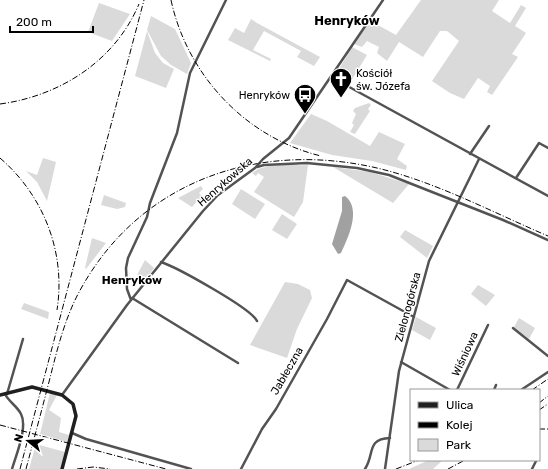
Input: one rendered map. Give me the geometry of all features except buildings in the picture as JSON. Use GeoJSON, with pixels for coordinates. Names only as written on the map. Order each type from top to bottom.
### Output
{"type":"FeatureCollection","features":[{"type":"Feature","properties":{"kind":"street"},"geometry":{"type":"LineString","coordinates":[[226,0],[188,77],[177,133],[150,203],[147,216],[128,258],[126,268],[127,289],[132,299],[238,363]]}},
{"type":"Feature","properties":{"kind":"street","name":"Henrykowska"},"geometry":{"type":"LineString","coordinates":[[62,395],[132,299],[210,203],[255,168],[263,159],[289,138],[383,0]]}},
{"type":"Feature","properties":{"kind":"street"},"geometry":{"type":"LineString","coordinates":[[331,78],[548,196]]}},
{"type":"Feature","properties":{"kind":"street"},"geometry":{"type":"LineString","coordinates":[[470,154],[489,126]]}},
{"type":"Feature","properties":{"kind":"street"},"geometry":{"type":"LineString","coordinates":[[516,178],[539,144],[548,148]]}},
{"type":"Feature","properties":{"kind":"street","name":"Zielonogórska"},"geometry":{"type":"LineString","coordinates":[[385,469],[401,362],[428,261],[479,159]]}},
{"type":"Feature","properties":{"kind":"street"},"geometry":{"type":"LineString","coordinates":[[255,168],[264,165],[307,163],[357,168],[389,175],[548,240]]}},
{"type":"Feature","properties":{"kind":"street"},"geometry":{"type":"LineString","coordinates":[[161,262],[175,267],[223,295],[253,315],[257,321]]}},
{"type":"Feature","properties":{"kind":"street","name":"Jabłeczna"},"geometry":{"type":"LineString","coordinates":[[241,469],[262,429],[276,409],[327,319],[347,280],[414,317]]}},
{"type":"Feature","properties":{"kind":"street","name":"Wiśniowa"},"geometry":{"type":"LineString","coordinates":[[457,389],[488,325]]}},
{"type":"Feature","properties":{"kind":"street"},"geometry":{"type":"LineString","coordinates":[[513,328],[548,356]]}},
{"type":"Feature","properties":{"kind":"street"},"geometry":{"type":"LineString","coordinates":[[3,394],[23,339]]}},
{"type":"Feature","properties":{"kind":"street","name":"Wiśniowa"},"geometry":{"type":"LineString","coordinates":[[401,362],[448,389]]}},
{"type":"Feature","properties":{"kind":"street"},"geometry":{"type":"LineString","coordinates":[[522,389],[548,372]]}},
{"type":"Feature","properties":{"kind":"street"},"geometry":{"type":"LineString","coordinates":[[494,389],[496,385]]}},
{"type":"Feature","properties":{"kind":"street"},"geometry":{"type":"LineString","coordinates":[[3,394],[32,387],[62,395],[70,400],[75,408],[76,416],[62,469]]}},
{"type":"Feature","properties":{"kind":"street"},"geometry":{"type":"LineString","coordinates":[[3,394],[20,412],[24,422],[12,469]]}},
{"type":"Feature","properties":{"kind":"street"},"geometry":{"type":"LineString","coordinates":[[72,433],[86,439],[191,469]]}},
{"type":"Feature","properties":{"kind":"street"},"geometry":{"type":"LineString","coordinates":[[365,469],[375,442],[381,439],[390,438]]}},
{"type":"Feature","properties":{"kind":"street"},"geometry":{"type":"LineString","coordinates":[[532,469],[536,461]]}},
{"type":"Feature","properties":{"kind":"green space"},"geometry":{"type":"Polygon","coordinates":[[[421,0],[499,0],[492,11],[510,23],[521,5],[526,8],[515,26],[526,33],[512,54],[518,57],[492,95],[487,92],[490,86],[478,78],[464,99],[450,93],[432,81],[459,41],[447,31],[440,31],[423,57],[399,42],[387,61],[377,53],[379,47],[367,41],[362,47],[354,44],[369,23],[376,24],[396,35],[421,0]]]}},
{"type":"Feature","properties":{"kind":"green space"},"geometry":{"type":"Polygon","coordinates":[[[99,3],[130,14],[112,41],[88,32],[99,3]]]}},
{"type":"Feature","properties":{"kind":"green space"},"geometry":{"type":"Polygon","coordinates":[[[151,16],[175,29],[191,63],[187,74],[171,65],[161,56],[147,30],[151,16]]]}},
{"type":"Feature","properties":{"kind":"green space"},"geometry":{"type":"Polygon","coordinates":[[[251,19],[320,57],[314,66],[297,57],[301,51],[264,31],[253,50],[271,59],[270,61],[228,40],[235,28],[244,33],[251,19]]]}},
{"type":"Feature","properties":{"kind":"green space"},"geometry":{"type":"Polygon","coordinates":[[[147,31],[155,53],[163,63],[174,69],[166,88],[135,76],[147,31]]]}},
{"type":"Feature","properties":{"kind":"green space"},"geometry":{"type":"Polygon","coordinates":[[[352,47],[367,55],[348,86],[336,79],[335,76],[352,47]]]}},
{"type":"Feature","properties":{"kind":"green space"},"geometry":{"type":"Polygon","coordinates":[[[369,103],[371,105],[368,109],[370,111],[355,134],[350,132],[354,125],[352,123],[356,114],[353,111],[355,108],[369,103]]]}},
{"type":"Feature","properties":{"kind":"green space"},"geometry":{"type":"Polygon","coordinates":[[[311,114],[327,121],[370,146],[379,132],[405,144],[397,159],[407,166],[406,170],[372,161],[332,155],[290,143],[311,114]]]}},
{"type":"Feature","properties":{"kind":"green space"},"geometry":{"type":"Polygon","coordinates":[[[43,158],[56,162],[47,201],[37,182],[26,171],[37,175],[43,158]]]}},
{"type":"Feature","properties":{"kind":"green space"},"geometry":{"type":"Polygon","coordinates":[[[278,165],[308,165],[303,202],[294,217],[254,192],[264,177],[258,173],[256,176],[252,173],[264,167],[278,165]]]}},
{"type":"Feature","properties":{"kind":"green space"},"geometry":{"type":"Polygon","coordinates":[[[333,167],[370,172],[409,184],[393,203],[333,167]]]}},
{"type":"Feature","properties":{"kind":"green space"},"geometry":{"type":"Polygon","coordinates":[[[201,186],[203,189],[199,193],[207,201],[205,203],[199,199],[192,207],[178,198],[201,186]]]}},
{"type":"Feature","properties":{"kind":"green space"},"geometry":{"type":"Polygon","coordinates":[[[241,189],[265,204],[255,219],[232,204],[241,189]]]}},
{"type":"Feature","properties":{"kind":"green space"},"geometry":{"type":"Polygon","coordinates":[[[104,195],[126,203],[125,207],[117,209],[101,205],[104,195]]]}},
{"type":"Feature","properties":{"kind":"green space"},"geometry":{"type":"Polygon","coordinates":[[[282,214],[297,224],[287,239],[272,230],[282,214]]]}},
{"type":"Feature","properties":{"kind":"green space"},"geometry":{"type":"Polygon","coordinates":[[[405,230],[433,246],[427,258],[400,237],[405,230]]]}},
{"type":"Feature","properties":{"kind":"green space"},"geometry":{"type":"Polygon","coordinates":[[[92,238],[106,243],[86,269],[85,268],[92,238]]]}},
{"type":"Feature","properties":{"kind":"green space"},"geometry":{"type":"Polygon","coordinates":[[[145,260],[154,268],[145,280],[137,275],[145,260]]]}},
{"type":"Feature","properties":{"kind":"green space"},"geometry":{"type":"Polygon","coordinates":[[[285,282],[298,284],[310,290],[312,298],[297,329],[287,358],[250,345],[285,282]]]}},
{"type":"Feature","properties":{"kind":"green space"},"geometry":{"type":"Polygon","coordinates":[[[478,285],[495,295],[486,306],[471,294],[478,285]]]}},
{"type":"Feature","properties":{"kind":"green space"},"geometry":{"type":"Polygon","coordinates":[[[24,303],[49,312],[48,319],[21,309],[24,303]]]}},
{"type":"Feature","properties":{"kind":"green space"},"geometry":{"type":"Polygon","coordinates":[[[416,317],[436,328],[430,340],[412,330],[416,317]]]}},
{"type":"Feature","properties":{"kind":"green space"},"geometry":{"type":"Polygon","coordinates":[[[519,318],[535,328],[529,339],[514,327],[519,318]]]}},
{"type":"Feature","properties":{"kind":"green space"},"geometry":{"type":"Polygon","coordinates":[[[50,393],[57,395],[49,410],[61,418],[59,432],[69,435],[67,442],[40,434],[50,393]]]}},
{"type":"Feature","properties":{"kind":"green space"},"geometry":{"type":"Polygon","coordinates":[[[36,444],[65,452],[60,469],[29,469],[36,444]]]}},
{"type":"Feature","properties":{"kind":"green space"},"geometry":{"type":"Polygon","coordinates":[[[427,461],[442,461],[433,469],[409,469],[427,461]]]}},
{"type":"Feature","properties":{"kind":"shaded area"},"geometry":{"type":"Polygon","coordinates":[[[345,196],[353,208],[353,216],[347,240],[341,253],[338,254],[332,244],[342,211],[342,197],[345,196]]]}},
{"type":"Feature","properties":{"kind":"railway"},"geometry":{"type":"LineString","coordinates":[[20,469],[144,0]]}},
{"type":"Feature","properties":{"kind":"railway"},"geometry":{"type":"LineString","coordinates":[[171,0],[179,27],[191,53],[206,78],[224,99],[245,119],[268,135],[294,147],[321,156]]}},
{"type":"Feature","properties":{"kind":"railway"},"geometry":{"type":"LineString","coordinates":[[0,104],[22,100],[44,93],[64,84],[83,72],[100,59],[116,43],[129,24],[139,4]]}},
{"type":"Feature","properties":{"kind":"railway"},"geometry":{"type":"LineString","coordinates":[[0,158],[29,190],[40,208],[48,227],[55,247],[58,268],[59,289],[57,310]]}},
{"type":"Feature","properties":{"kind":"railway"},"geometry":{"type":"LineString","coordinates":[[26,469],[58,347],[68,316],[77,296],[102,257],[132,224],[166,198],[204,179],[244,166],[287,160],[332,161],[377,168],[442,189],[548,236]]}},
{"type":"Feature","properties":{"kind":"railway"},"geometry":{"type":"LineString","coordinates":[[533,389],[548,379]]}},
{"type":"Feature","properties":{"kind":"railway"},"geometry":{"type":"LineString","coordinates":[[540,402],[548,396]]}},
{"type":"Feature","properties":{"kind":"railway"},"geometry":{"type":"LineString","coordinates":[[540,409],[548,404]]}},
{"type":"Feature","properties":{"kind":"railway"},"geometry":{"type":"LineString","coordinates":[[0,425],[166,469]]}},
{"type":"Feature","properties":{"kind":"railway"},"geometry":{"type":"LineString","coordinates":[[540,429],[548,429]]}},
{"type":"Feature","properties":{"kind":"railway"},"geometry":{"type":"LineString","coordinates":[[396,469],[416,461]]}},
{"type":"Feature","properties":{"kind":"railway"},"geometry":{"type":"LineString","coordinates":[[448,469],[463,461]]}},
{"type":"Feature","properties":{"kind":"railway"},"geometry":{"type":"LineString","coordinates":[[77,469],[93,467],[110,469]]}},
{"type":"Feature","properties":{"kind":"place","name":"Kościół św. Józefa"},"geometry":{"type":"Point","coordinates":[341,98]}},
{"type":"Feature","properties":{"kind":"place","name":"Henryków"},"geometry":{"type":"Point","coordinates":[305,114]}},
{"type":"Feature","properties":{"kind":"district","name":"Henryków"},"geometry":{"type":"Point","coordinates":[347,20]}},
{"type":"Feature","properties":{"kind":"district","name":"Henryków"},"geometry":{"type":"Point","coordinates":[132,280]}}]}
